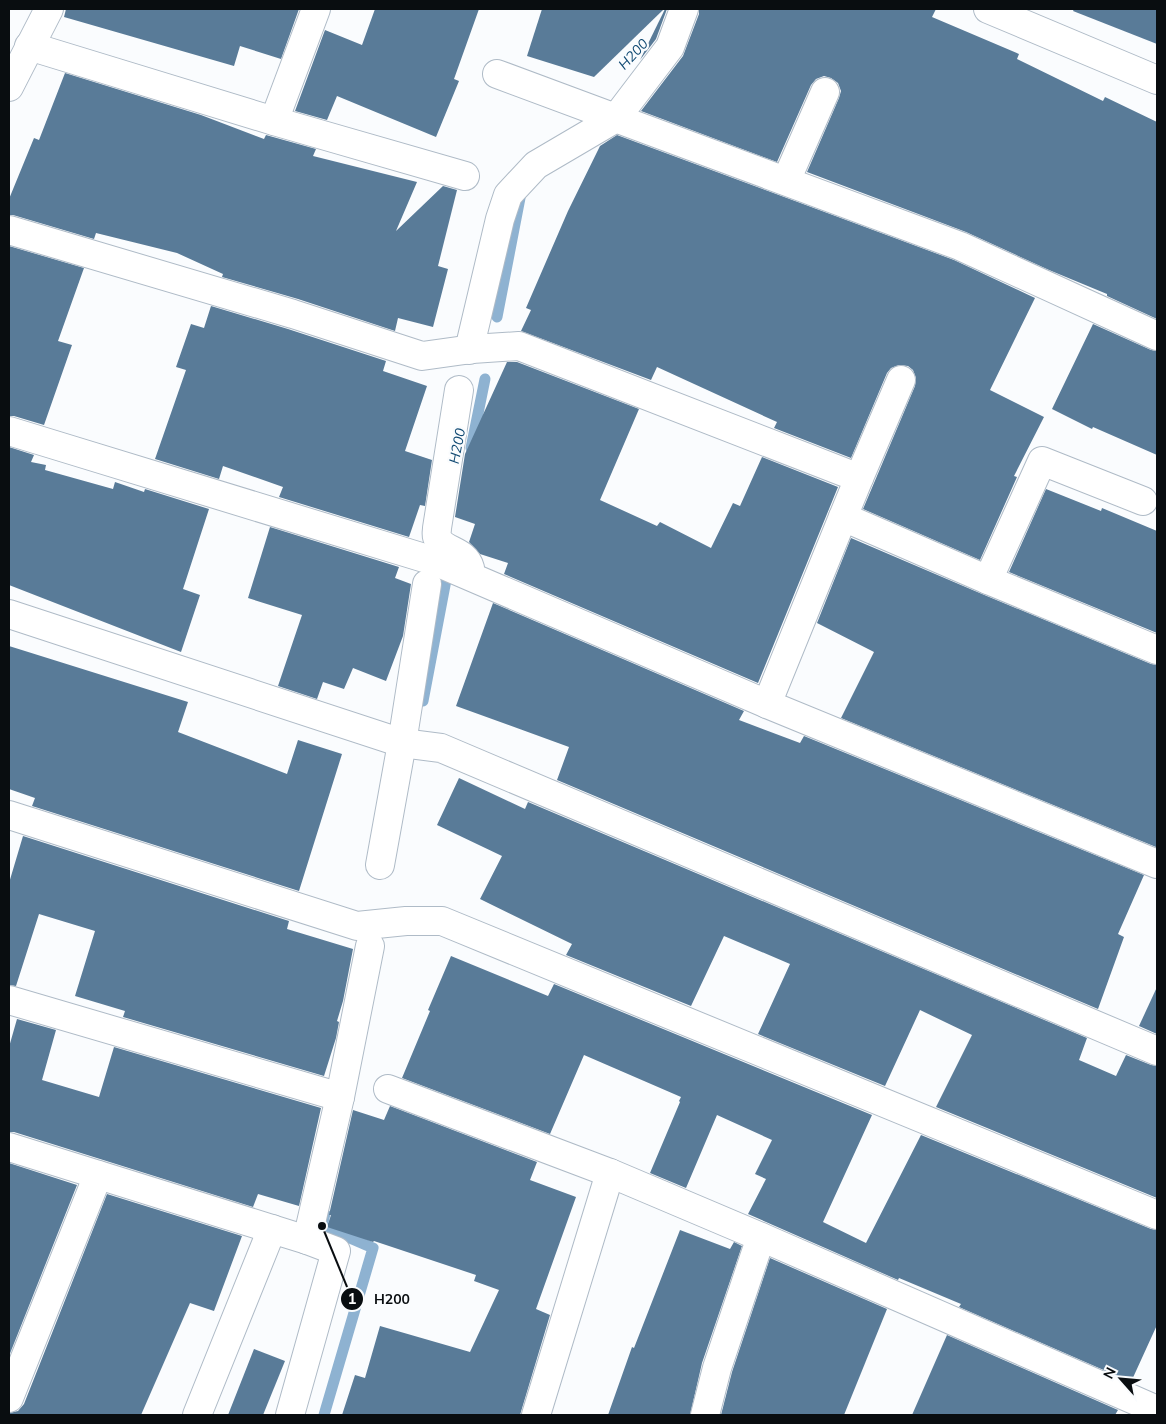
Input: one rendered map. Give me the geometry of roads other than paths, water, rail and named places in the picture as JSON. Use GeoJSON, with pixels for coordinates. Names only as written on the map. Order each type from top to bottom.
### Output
{"type":"FeatureCollection","features":[{"type":"Feature","properties":{"kind":"street"},"geometry":{"type":"LineString","coordinates":[[9,87],[49,9]]}},
{"type":"Feature","properties":{"kind":"street"},"geometry":{"type":"LineString","coordinates":[[274,121],[316,9]]}},
{"type":"Feature","properties":{"kind":"street"},"geometry":{"type":"LineString","coordinates":[[469,350],[500,219],[508,195],[536,165],[616,118],[670,46],[684,9]]}},
{"type":"Feature","properties":{"kind":"street"},"geometry":{"type":"LineString","coordinates":[[988,9],[1157,80]]}},
{"type":"Feature","properties":{"kind":"street"},"geometry":{"type":"LineString","coordinates":[[29,46],[274,121],[465,176]]}},
{"type":"Feature","properties":{"kind":"street"},"geometry":{"type":"LineString","coordinates":[[497,74],[960,246],[1157,336]]}},
{"type":"Feature","properties":{"kind":"street"},"geometry":{"type":"LineString","coordinates":[[786,181],[825,92]]}},
{"type":"Feature","properties":{"kind":"street"},"geometry":{"type":"LineString","coordinates":[[9,230],[293,314],[422,356],[519,346],[859,478]]}},
{"type":"Feature","properties":{"kind":"street"},"geometry":{"type":"LineString","coordinates":[[768,704],[859,478],[901,380]]}},
{"type":"Feature","properties":{"kind":"street"},"geometry":{"type":"LineString","coordinates":[[459,390],[437,537],[444,546],[462,554],[469,564],[471,578]]}},
{"type":"Feature","properties":{"kind":"street"},"geometry":{"type":"LineString","coordinates":[[9,431],[434,561],[768,704],[1157,864]]}},
{"type":"Feature","properties":{"kind":"street"},"geometry":{"type":"LineString","coordinates":[[988,580],[1042,461],[1143,501]]}},
{"type":"Feature","properties":{"kind":"street"},"geometry":{"type":"LineString","coordinates":[[843,517],[1157,650]]}},
{"type":"Feature","properties":{"kind":"street"},"geometry":{"type":"LineString","coordinates":[[380,865],[402,743],[427,584]]}},
{"type":"Feature","properties":{"kind":"street"},"geometry":{"type":"LineString","coordinates":[[9,614],[402,743],[442,748],[1157,1051]]}},
{"type":"Feature","properties":{"kind":"street"},"geometry":{"type":"LineString","coordinates":[[9,815],[357,926],[406,920],[442,921],[1157,1215]]}},
{"type":"Feature","properties":{"kind":"street"},"geometry":{"type":"LineString","coordinates":[[307,1240],[340,1097],[370,946]]}},
{"type":"Feature","properties":{"kind":"street"},"geometry":{"type":"LineString","coordinates":[[9,1000],[340,1097]]}},
{"type":"Feature","properties":{"kind":"street"},"geometry":{"type":"LineString","coordinates":[[388,1089],[610,1174],[761,1237],[1157,1410]]}},
{"type":"Feature","properties":{"kind":"street"},"geometry":{"type":"LineString","coordinates":[[9,1147],[307,1240],[336,1251],[290,1415]]}},
{"type":"Feature","properties":{"kind":"street"},"geometry":{"type":"LineString","coordinates":[[536,1415],[610,1174]]}},
{"type":"Feature","properties":{"kind":"street"},"geometry":{"type":"LineString","coordinates":[[9,1398],[98,1175]]}},
{"type":"Feature","properties":{"kind":"street"},"geometry":{"type":"LineString","coordinates":[[196,1415],[272,1229]]}},
{"type":"Feature","properties":{"kind":"street"},"geometry":{"type":"LineString","coordinates":[[705,1415],[717,1368],[761,1237]]}},
{"type":"Feature","properties":{"kind":"waterway","name":"H200"},"geometry":{"type":"LineString","coordinates":[[497,317],[520,198]]}},
{"type":"Feature","properties":{"kind":"waterway","name":"H200"},"geometry":{"type":"LineString","coordinates":[[471,448],[485,379]]}},
{"type":"Feature","properties":{"kind":"waterway","name":"H200"},"geometry":{"type":"LineString","coordinates":[[423,701],[446,580]]}},
{"type":"Feature","properties":{"kind":"waterway","name":"H200"},"geometry":{"type":"LineString","coordinates":[[324,1415],[373,1248],[322,1226],[325,1214]]}},
{"type":"Feature","properties":{"kind":"place","name":"H200"},"geometry":{"type":"Point","coordinates":[322,1226]}}]}
